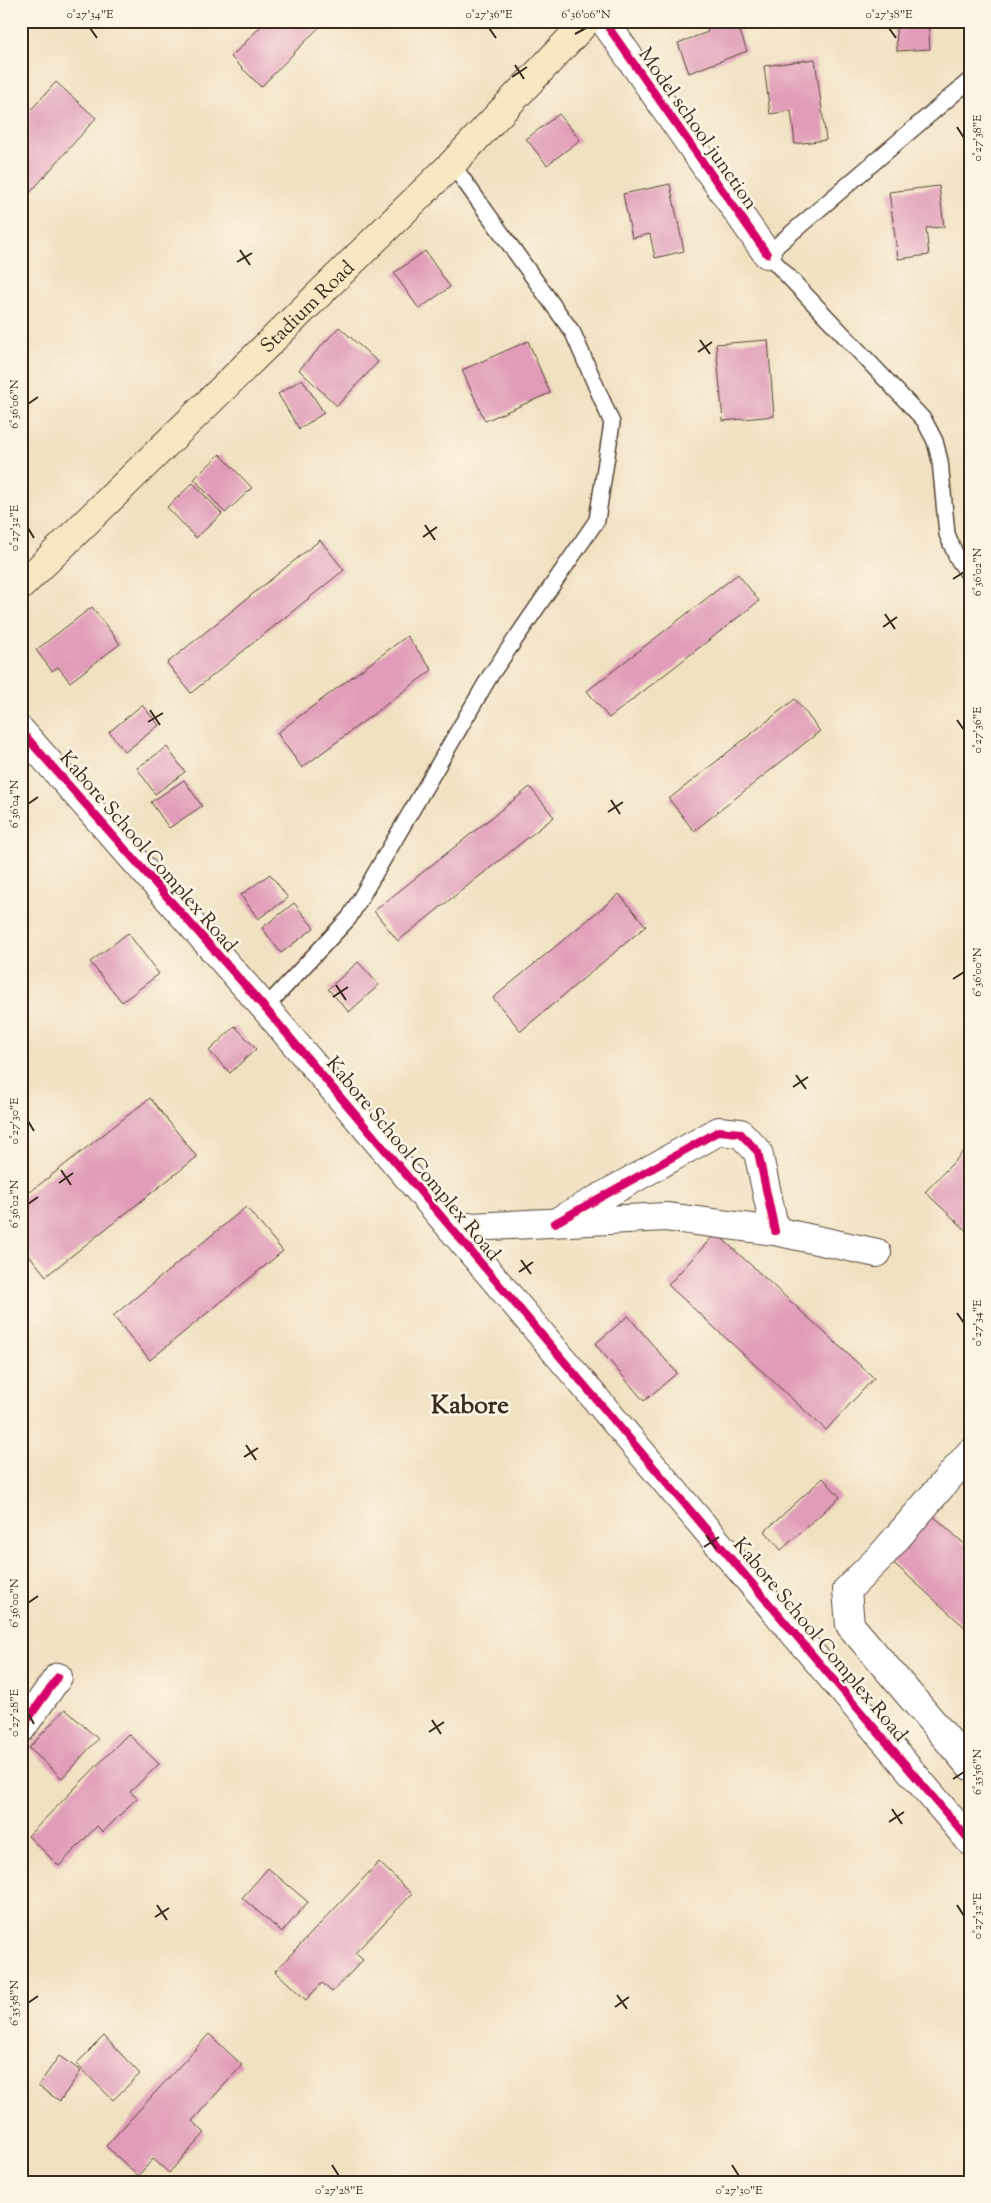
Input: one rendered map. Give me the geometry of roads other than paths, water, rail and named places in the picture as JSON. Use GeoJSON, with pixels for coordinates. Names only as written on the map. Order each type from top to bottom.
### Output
{"type":"FeatureCollection","features":[{"type":"Feature","properties":{"kind":"main road","name":"Stadium Road"},"geometry":{"type":"LineString","coordinates":[[21,586],[452,164],[587,21]]}},
{"type":"Feature","properties":{"kind":"street","name":"Model school junction"},"geometry":{"type":"LineString","coordinates":[[604,21],[767,254]]}},
{"type":"Feature","properties":{"kind":"street","name":"Kabore School Complex Road"},"geometry":{"type":"LineString","coordinates":[[21,731],[265,1008],[970,1841]]}},
{"type":"Feature","properties":{"kind":"street"},"geometry":{"type":"LineString","coordinates":[[555,1223],[719,1130],[740,1133],[758,1152],[774,1231]]}},
{"type":"Feature","properties":{"kind":"street"},"geometry":{"type":"LineString","coordinates":[[451,1228],[666,1216],[774,1231],[877,1253]]}},
{"type":"Feature","properties":{"kind":"street"},"geometry":{"type":"LineString","coordinates":[[970,1453],[882,1555],[847,1590],[850,1625],[970,1766]]}},
{"type":"Feature","properties":{"kind":"street"},"geometry":{"type":"LineString","coordinates":[[21,1730],[58,1677]]}},
{"type":"Feature","properties":{"kind":"lane"},"geometry":{"type":"LineString","coordinates":[[970,80],[767,254],[924,420],[934,441],[940,461],[948,534],[957,558],[970,576]]}},
{"type":"Feature","properties":{"kind":"lane"},"geometry":{"type":"LineString","coordinates":[[265,1008],[349,918],[490,676],[597,520],[612,423],[573,333],[452,164]]}},
{"type":"Feature","properties":{"kind":"district","name":"Kabore"},"geometry":{"type":"Point","coordinates":[470,1404]}}]}
